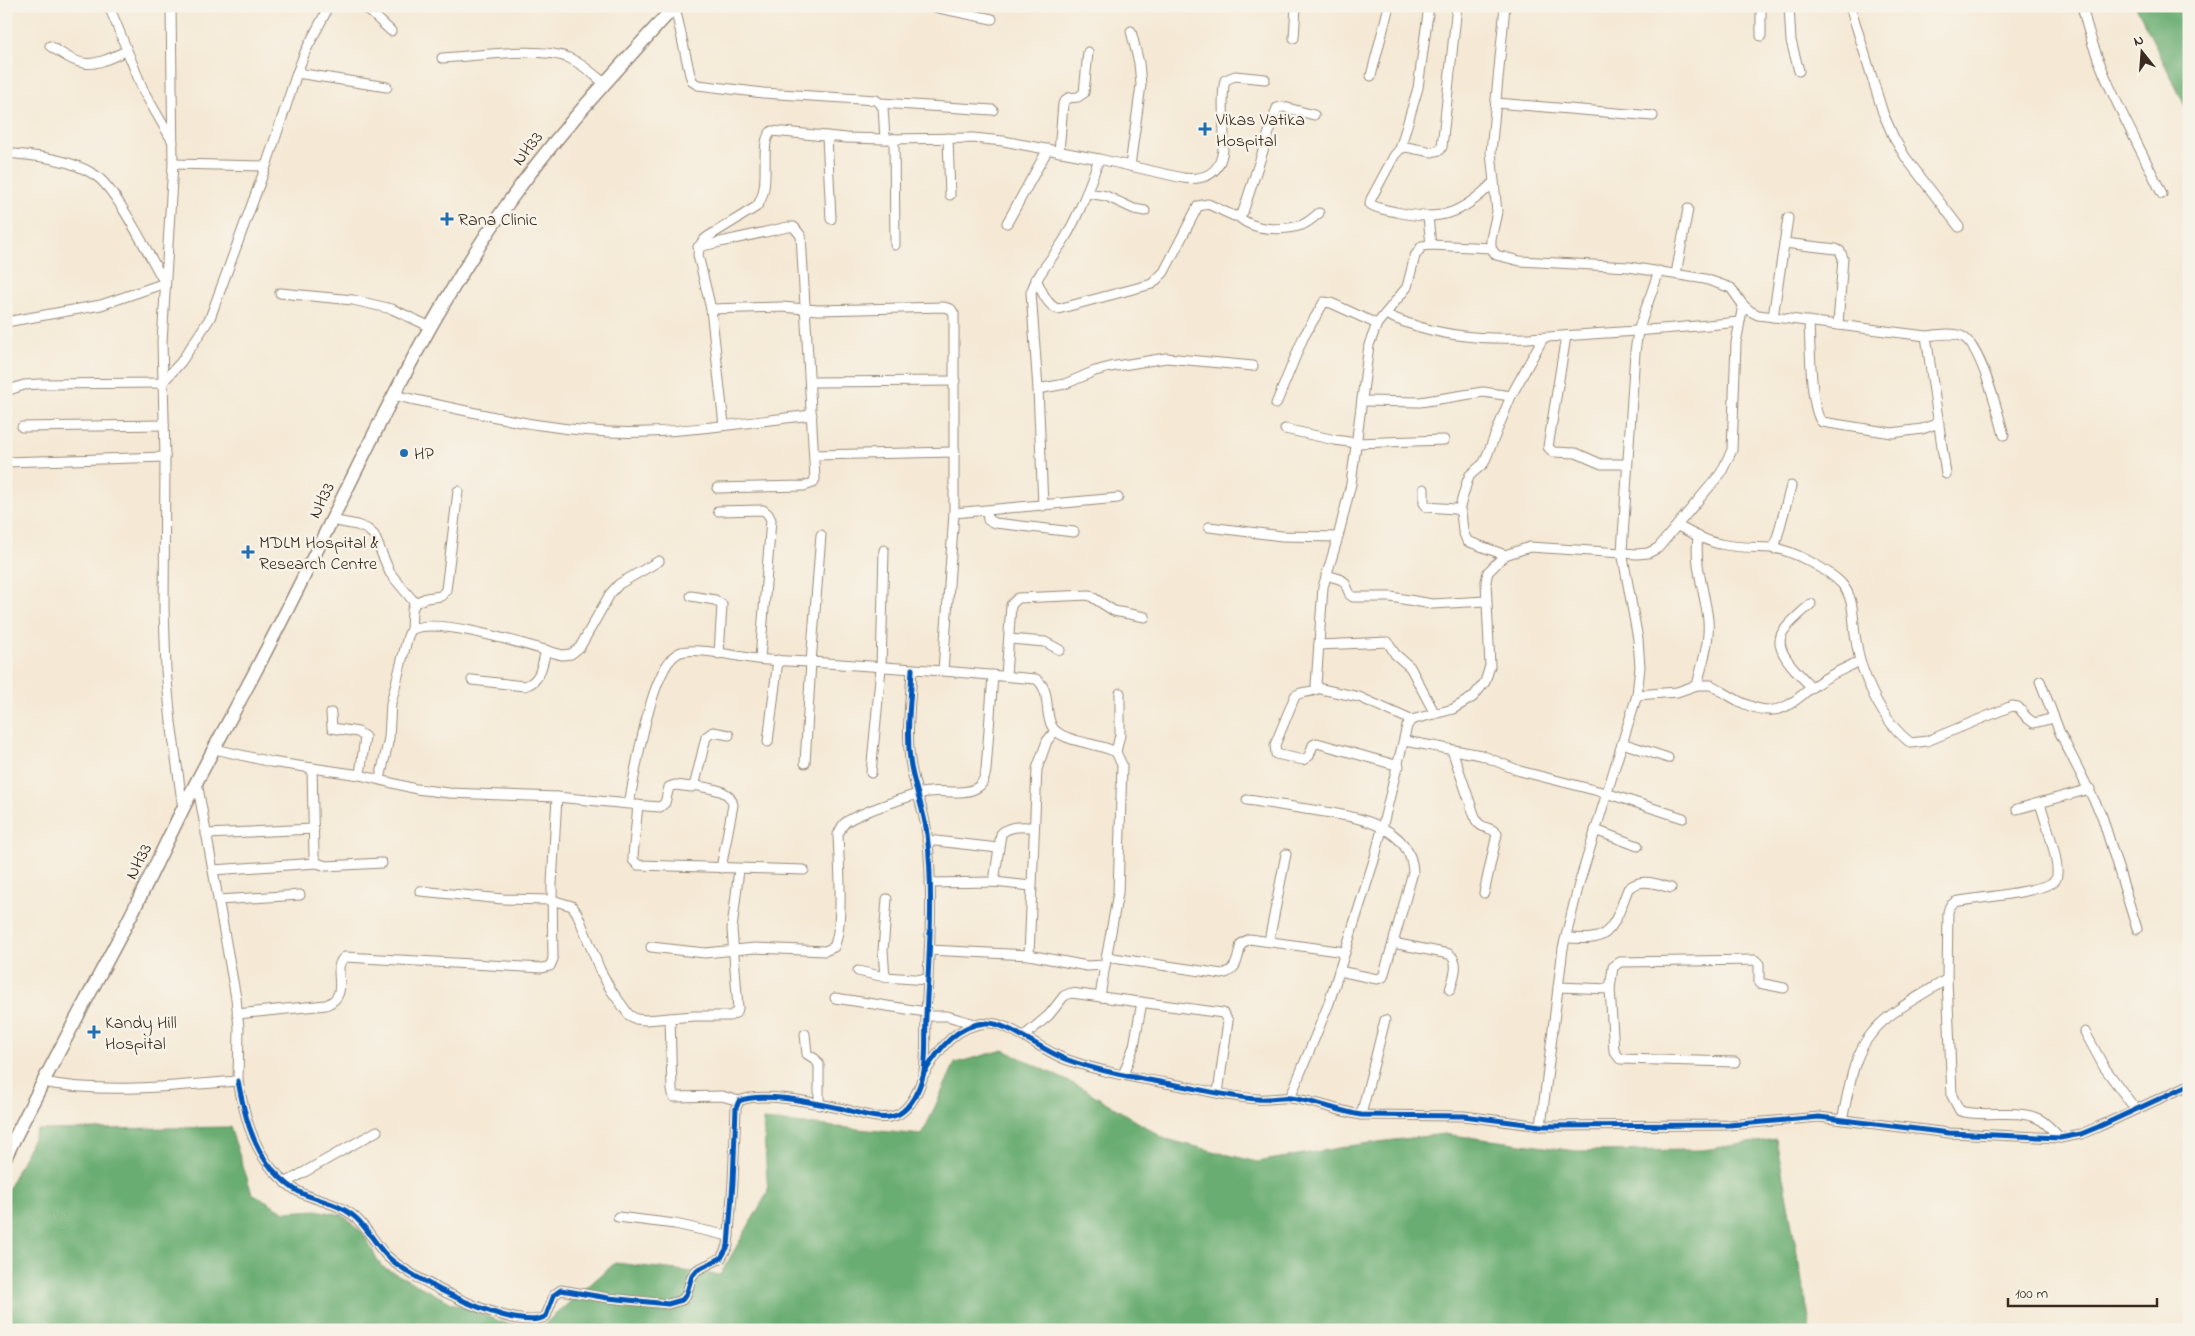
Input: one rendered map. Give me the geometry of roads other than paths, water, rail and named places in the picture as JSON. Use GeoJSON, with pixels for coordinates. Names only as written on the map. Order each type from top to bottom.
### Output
{"type":"FeatureCollection","features":[{"type":"Feature","properties":{"kind":"main road","name":"NH33"},"geometry":{"type":"LineString","coordinates":[[6,1156],[42,1082],[128,920],[197,782],[272,640],[393,395],[453,287],[505,207],[557,138],[604,83],[675,6]]}},
{"type":"Feature","properties":{"kind":"street"},"geometry":{"type":"LineString","coordinates":[[109,6],[144,92],[173,142]]}},
{"type":"Feature","properties":{"kind":"street"},"geometry":{"type":"LineString","coordinates":[[171,6],[173,164],[165,284],[162,383],[165,457],[164,609],[170,722],[183,811]]}},
{"type":"Feature","properties":{"kind":"street"},"geometry":{"type":"LineString","coordinates":[[6,391],[24,384],[162,383],[181,362],[210,318],[266,166],[297,73],[305,52],[325,14],[325,6]]}},
{"type":"Feature","properties":{"kind":"street"},"geometry":{"type":"LineString","coordinates":[[364,6],[391,31]]}},
{"type":"Feature","properties":{"kind":"street"},"geometry":{"type":"LineString","coordinates":[[675,6],[690,75],[693,82],[698,85],[763,93],[876,100],[880,103],[993,110]]}},
{"type":"Feature","properties":{"kind":"street"},"geometry":{"type":"LineString","coordinates":[[929,6],[992,19]]}},
{"type":"Feature","properties":{"kind":"street"},"geometry":{"type":"LineString","coordinates":[[1294,38],[1296,6]]}},
{"type":"Feature","properties":{"kind":"street"},"geometry":{"type":"LineString","coordinates":[[1371,76],[1389,6]]}},
{"type":"Feature","properties":{"kind":"street"},"geometry":{"type":"LineString","coordinates":[[1429,6],[1418,88],[1400,149],[1394,156],[1370,204],[1414,216],[1428,217],[1455,212],[1468,206],[1494,182]]}},
{"type":"Feature","properties":{"kind":"street"},"geometry":{"type":"LineString","coordinates":[[1400,149],[1406,147],[1432,152],[1440,150],[1442,147],[1457,6]]}},
{"type":"Feature","properties":{"kind":"street"},"geometry":{"type":"LineString","coordinates":[[1505,6],[1491,152],[1497,212],[1491,239],[1492,248],[1496,255],[1505,259],[1610,265],[1659,271],[1719,282],[1731,288],[1743,305],[1758,315],[1926,336],[1960,335],[1969,342],[1992,391],[2004,435]]}},
{"type":"Feature","properties":{"kind":"street"},"geometry":{"type":"LineString","coordinates":[[1761,6],[1762,36]]}},
{"type":"Feature","properties":{"kind":"street"},"geometry":{"type":"LineString","coordinates":[[1789,6],[1791,41],[1799,71]]}},
{"type":"Feature","properties":{"kind":"street"},"geometry":{"type":"LineString","coordinates":[[1850,6],[1883,113],[1894,138],[1906,158],[1960,227]]}},
{"type":"Feature","properties":{"kind":"street"},"geometry":{"type":"LineString","coordinates":[[2082,6],[2095,54],[2107,85],[2162,194]]}},
{"type":"Feature","properties":{"kind":"street"},"geometry":{"type":"LineString","coordinates":[[1130,166],[1141,85],[1139,63],[1131,31]]}},
{"type":"Feature","properties":{"kind":"street"},"geometry":{"type":"LineString","coordinates":[[50,46],[82,64],[100,62],[126,51]]}},
{"type":"Feature","properties":{"kind":"street"},"geometry":{"type":"LineString","coordinates":[[1059,152],[1063,104],[1068,98],[1078,97],[1084,93],[1088,52]]}},
{"type":"Feature","properties":{"kind":"street"},"geometry":{"type":"LineString","coordinates":[[442,58],[548,54],[568,58],[584,67],[604,83]]}},
{"type":"Feature","properties":{"kind":"street"},"geometry":{"type":"LineString","coordinates":[[297,73],[387,86]]}},
{"type":"Feature","properties":{"kind":"street"},"geometry":{"type":"LineString","coordinates":[[724,424],[711,309],[698,255],[698,247],[709,236],[756,207],[761,201],[764,194],[766,138],[768,133],[776,130],[847,138],[948,138],[1003,141],[1196,180],[1206,178],[1216,170],[1221,158],[1224,80],[1235,76],[1265,79]]}},
{"type":"Feature","properties":{"kind":"street"},"geometry":{"type":"LineString","coordinates":[[880,103],[890,139],[895,245]]}},
{"type":"Feature","properties":{"kind":"street"},"geometry":{"type":"LineString","coordinates":[[1496,103],[1653,116]]}},
{"type":"Feature","properties":{"kind":"street"},"geometry":{"type":"LineString","coordinates":[[1238,216],[1243,212],[1277,108],[1284,107],[1314,115]]}},
{"type":"Feature","properties":{"kind":"street"},"geometry":{"type":"LineString","coordinates":[[827,136],[831,219]]}},
{"type":"Feature","properties":{"kind":"street"},"geometry":{"type":"LineString","coordinates":[[948,138],[950,196]]}},
{"type":"Feature","properties":{"kind":"street"},"geometry":{"type":"LineString","coordinates":[[1007,222],[1048,149]]}},
{"type":"Feature","properties":{"kind":"street"},"geometry":{"type":"LineString","coordinates":[[6,153],[59,160],[96,176],[112,193],[165,284]]}},
{"type":"Feature","properties":{"kind":"street"},"geometry":{"type":"LineString","coordinates":[[1043,506],[1038,388],[1031,292],[1036,280],[1064,240],[1087,193],[1099,159]]}},
{"type":"Feature","properties":{"kind":"street"},"geometry":{"type":"LineString","coordinates":[[173,164],[266,166]]}},
{"type":"Feature","properties":{"kind":"street"},"geometry":{"type":"LineString","coordinates":[[1087,193],[1106,196],[1134,209],[1145,211]]}},
{"type":"Feature","properties":{"kind":"street"},"geometry":{"type":"LineString","coordinates":[[1036,280],[1049,303],[1058,309],[1152,284],[1164,272],[1198,206],[1208,204],[1238,216],[1252,226],[1285,227],[1301,225],[1318,213]]}},
{"type":"Feature","properties":{"kind":"street"},"geometry":{"type":"LineString","coordinates":[[1676,274],[1688,209]]}},
{"type":"Feature","properties":{"kind":"street"},"geometry":{"type":"LineString","coordinates":[[1428,217],[1430,244]]}},
{"type":"Feature","properties":{"kind":"street"},"geometry":{"type":"LineString","coordinates":[[1773,317],[1788,218]]}},
{"type":"Feature","properties":{"kind":"street"},"geometry":{"type":"LineString","coordinates":[[698,247],[788,227],[794,228],[801,236],[811,382],[815,479],[809,486],[717,488]]}},
{"type":"Feature","properties":{"kind":"street"},"geometry":{"type":"LineString","coordinates":[[1784,242],[1836,249],[1840,252],[1843,258],[1838,324]]}},
{"type":"Feature","properties":{"kind":"street"},"geometry":{"type":"LineString","coordinates":[[1318,688],[1316,681],[1321,606],[1326,575],[1349,492],[1369,345],[1377,324],[1407,287],[1418,250],[1422,246],[1430,244],[1492,248]]}},
{"type":"Feature","properties":{"kind":"street"},"geometry":{"type":"LineString","coordinates":[[1540,1126],[1566,938],[1595,830],[1637,695],[1640,667],[1638,639],[1622,552],[1633,370],[1638,331],[1659,271]]}},
{"type":"Feature","properties":{"kind":"street"},"geometry":{"type":"LineString","coordinates":[[6,322],[102,305],[165,284]]}},
{"type":"Feature","properties":{"kind":"street"},"geometry":{"type":"LineString","coordinates":[[280,293],[353,300],[392,309],[431,327]]}},
{"type":"Feature","properties":{"kind":"street"},"geometry":{"type":"LineString","coordinates":[[1276,404],[1303,338],[1324,302],[1331,303],[1377,324]]}},
{"type":"Feature","properties":{"kind":"street"},"geometry":{"type":"LineString","coordinates":[[1399,766],[1318,743],[1313,745],[1309,756],[1303,760],[1276,754],[1275,745],[1295,696],[1298,693],[1318,688],[1359,697],[1411,720],[1453,709],[1473,697],[1485,682],[1490,659],[1486,601],[1488,572],[1505,555],[1530,547],[1648,553],[1658,548],[1721,473],[1732,450],[1735,367],[1739,322],[1743,305]]}},
{"type":"Feature","properties":{"kind":"street"},"geometry":{"type":"LineString","coordinates":[[711,309],[781,307],[806,309],[951,309],[955,320],[954,513],[943,671]]}},
{"type":"Feature","properties":{"kind":"street"},"geometry":{"type":"LineString","coordinates":[[1385,314],[1417,327],[1501,340],[1739,322]]}},
{"type":"Feature","properties":{"kind":"street"},"geometry":{"type":"LineString","coordinates":[[1809,320],[1814,400],[1818,418],[1822,422],[1892,433],[1922,429],[1940,423]]}},
{"type":"Feature","properties":{"kind":"street"},"geometry":{"type":"LineString","coordinates":[[1566,336],[1548,447],[1553,452],[1576,453],[1601,464],[1628,464]]}},
{"type":"Feature","properties":{"kind":"street"},"geometry":{"type":"LineString","coordinates":[[1926,336],[1946,474]]}},
{"type":"Feature","properties":{"kind":"street"},"geometry":{"type":"LineString","coordinates":[[1505,555],[1467,541],[1459,510],[1470,475],[1484,463],[1511,396],[1542,338]]}},
{"type":"Feature","properties":{"kind":"street"},"geometry":{"type":"LineString","coordinates":[[1038,388],[1065,384],[1095,371],[1110,367],[1166,358],[1253,366]]}},
{"type":"Feature","properties":{"kind":"street"},"geometry":{"type":"LineString","coordinates":[[811,382],[955,381]]}},
{"type":"Feature","properties":{"kind":"street"},"geometry":{"type":"LineString","coordinates":[[1362,401],[1420,402],[1483,392],[1511,396]]}},
{"type":"Feature","properties":{"kind":"street"},"geometry":{"type":"LineString","coordinates":[[393,395],[520,422],[561,428],[648,432],[812,415]]}},
{"type":"Feature","properties":{"kind":"street"},"geometry":{"type":"LineString","coordinates":[[22,427],[164,425]]}},
{"type":"Feature","properties":{"kind":"street"},"geometry":{"type":"LineString","coordinates":[[1285,429],[1356,443],[1444,440]]}},
{"type":"Feature","properties":{"kind":"street"},"geometry":{"type":"LineString","coordinates":[[814,454],[955,452]]}},
{"type":"Feature","properties":{"kind":"street"},"geometry":{"type":"LineString","coordinates":[[6,462],[165,457]]}},
{"type":"Feature","properties":{"kind":"street"},"geometry":{"type":"LineString","coordinates":[[1774,548],[1791,486]]}},
{"type":"Feature","properties":{"kind":"street"},"geometry":{"type":"LineString","coordinates":[[1424,489],[1424,503],[1427,507],[1459,510]]}},
{"type":"Feature","properties":{"kind":"street"},"geometry":{"type":"LineString","coordinates":[[380,779],[389,738],[391,703],[411,630],[412,610],[415,603],[426,598],[441,596],[446,590],[458,492]]}},
{"type":"Feature","properties":{"kind":"street"},"geometry":{"type":"LineString","coordinates":[[954,513],[1118,498]]}},
{"type":"Feature","properties":{"kind":"street"},"geometry":{"type":"LineString","coordinates":[[718,511],[763,510],[771,520],[760,659]]}},
{"type":"Feature","properties":{"kind":"street"},"geometry":{"type":"LineString","coordinates":[[987,510],[988,520],[996,523],[1074,532]]}},
{"type":"Feature","properties":{"kind":"street"},"geometry":{"type":"LineString","coordinates":[[331,520],[356,525],[374,535],[390,573],[415,603]]}},
{"type":"Feature","properties":{"kind":"street"},"geometry":{"type":"LineString","coordinates":[[1678,526],[1698,537],[1718,544],[1746,548],[1774,548],[1787,551],[1834,576],[1842,584],[1853,607],[1855,639],[1860,661],[1872,692],[1894,726],[1911,743],[1927,741],[2012,706],[2018,707],[2034,723],[2054,718]]}},
{"type":"Feature","properties":{"kind":"street"},"geometry":{"type":"LineString","coordinates":[[1209,527],[1282,536],[1338,537]]}},
{"type":"Feature","properties":{"kind":"street"},"geometry":{"type":"LineString","coordinates":[[805,764],[821,535]]}},
{"type":"Feature","properties":{"kind":"street"},"geometry":{"type":"LineString","coordinates":[[1698,537],[1697,565],[1708,623],[1698,685]]}},
{"type":"Feature","properties":{"kind":"street"},"geometry":{"type":"LineString","coordinates":[[871,773],[881,668],[884,550]]}},
{"type":"Feature","properties":{"kind":"street"},"geometry":{"type":"LineString","coordinates":[[411,630],[424,626],[448,627],[562,655],[576,651],[610,594],[619,584],[660,561]]}},
{"type":"Feature","properties":{"kind":"street"},"geometry":{"type":"LineString","coordinates":[[1326,575],[1343,580],[1350,595],[1353,597],[1391,597],[1432,604],[1486,601]]}},
{"type":"Feature","properties":{"kind":"street"},"geometry":{"type":"LineString","coordinates":[[1006,676],[1011,604],[1018,598],[1089,595],[1114,611],[1145,616]]}},
{"type":"Feature","properties":{"kind":"street"},"geometry":{"type":"LineString","coordinates":[[691,596],[715,600],[722,605],[719,654]]}},
{"type":"Feature","properties":{"kind":"street"},"geometry":{"type":"LineString","coordinates":[[1810,604],[1784,630],[1779,638],[1779,645],[1782,652],[1811,687]]}},
{"type":"Feature","properties":{"kind":"street"},"geometry":{"type":"LineString","coordinates":[[1009,639],[1045,642],[1060,650]]}},
{"type":"Feature","properties":{"kind":"street"},"geometry":{"type":"LineString","coordinates":[[1319,645],[1388,642],[1395,654],[1410,666],[1435,714]]}},
{"type":"Feature","properties":{"kind":"street"},"geometry":{"type":"LineString","coordinates":[[472,680],[530,684],[539,676],[546,650]]}},
{"type":"Feature","properties":{"kind":"street"},"geometry":{"type":"LineString","coordinates":[[804,870],[638,865],[635,863],[633,856],[633,805],[646,716],[654,694],[676,654],[683,651],[760,659],[1030,677],[1042,682],[1051,724],[1055,731],[1063,736],[1116,752]]}},
{"type":"Feature","properties":{"kind":"street"},"geometry":{"type":"LineString","coordinates":[[768,742],[778,660]]}},
{"type":"Feature","properties":{"kind":"street"},"geometry":{"type":"LineString","coordinates":[[1637,695],[1677,692],[1698,685],[1711,685],[1740,702],[1768,710],[1780,709],[1792,703],[1811,687],[1860,661]]}},
{"type":"Feature","properties":{"kind":"street"},"geometry":{"type":"LineString","coordinates":[[912,669],[910,760],[923,810],[930,882],[928,980],[923,1075]]}},
{"type":"Feature","properties":{"kind":"street"},"geometry":{"type":"LineString","coordinates":[[651,947],[689,952],[776,948],[825,951],[834,947],[837,938],[839,889],[838,835],[841,827],[854,817],[918,793],[970,790],[979,786],[984,779],[993,675]]}},
{"type":"Feature","properties":{"kind":"street"},"geometry":{"type":"LineString","coordinates":[[2040,681],[2054,718],[2090,788],[2113,845],[2138,929]]}},
{"type":"Feature","properties":{"kind":"street"},"geometry":{"type":"LineString","coordinates":[[1100,997],[1118,893],[1122,765],[1116,752],[1120,735],[1120,693]]}},
{"type":"Feature","properties":{"kind":"street"},"geometry":{"type":"LineString","coordinates":[[331,712],[332,728],[358,732],[365,736],[360,775]]}},
{"type":"Feature","properties":{"kind":"street"},"geometry":{"type":"LineString","coordinates":[[1290,1098],[1319,1028],[1339,971],[1375,857],[1399,766],[1407,726],[1411,720]]}},
{"type":"Feature","properties":{"kind":"street"},"geometry":{"type":"LineString","coordinates":[[1029,955],[1033,827],[1037,769],[1047,741],[1055,731]]}},
{"type":"Feature","properties":{"kind":"street"},"geometry":{"type":"LineString","coordinates":[[694,785],[706,737],[713,732],[729,735]]}},
{"type":"Feature","properties":{"kind":"street"},"geometry":{"type":"LineString","coordinates":[[1405,741],[1481,755],[1520,771],[1606,793],[1683,818]]}},
{"type":"Feature","properties":{"kind":"street"},"geometry":{"type":"LineString","coordinates":[[1622,743],[1668,758]]}},
{"type":"Feature","properties":{"kind":"street"},"geometry":{"type":"LineString","coordinates":[[215,748],[271,762],[360,775],[416,789],[449,793],[557,796],[660,807],[665,803],[669,787],[675,785],[689,788],[694,785],[726,793],[732,799],[733,805],[721,868]]}},
{"type":"Feature","properties":{"kind":"street"},"geometry":{"type":"LineString","coordinates":[[1452,750],[1476,820],[1481,827],[1492,830],[1497,834],[1484,893]]}},
{"type":"Feature","properties":{"kind":"street"},"geometry":{"type":"LineString","coordinates":[[312,768],[314,856],[317,863]]}},
{"type":"Feature","properties":{"kind":"street"},"geometry":{"type":"LineString","coordinates":[[197,782],[237,1014],[238,1081],[244,1110],[254,1140],[270,1166],[285,1183],[301,1193],[341,1208],[356,1218],[388,1256],[408,1273],[436,1289],[479,1307],[519,1319],[535,1321],[546,1316],[554,1295],[561,1290],[608,1298],[676,1303],[686,1295],[692,1276],[697,1270],[722,1258],[728,1246],[734,1182],[736,1108],[739,1101]]}},
{"type":"Feature","properties":{"kind":"street"},"geometry":{"type":"LineString","coordinates":[[2018,809],[2090,788]]}},
{"type":"Feature","properties":{"kind":"street"},"geometry":{"type":"LineString","coordinates":[[237,1014],[326,1005],[333,1002],[340,991],[340,965],[345,957],[546,968],[554,959],[552,900],[557,796]]}},
{"type":"Feature","properties":{"kind":"street"},"geometry":{"type":"LineString","coordinates":[[1247,800],[1358,818],[1382,828],[1401,841],[1408,850],[1413,872],[1382,977],[1376,979],[1339,971]]}},
{"type":"Feature","properties":{"kind":"street"},"geometry":{"type":"LineString","coordinates":[[2040,803],[2056,863],[2056,879],[2045,888],[1962,900],[1950,906],[1948,912],[1947,979],[1952,1096],[1955,1105],[1960,1111],[1969,1114],[2026,1115],[2038,1118],[2060,1138]]}},
{"type":"Feature","properties":{"kind":"street"},"geometry":{"type":"LineString","coordinates":[[994,882],[1001,834],[1012,827],[1033,827]]}},
{"type":"Feature","properties":{"kind":"street"},"geometry":{"type":"LineString","coordinates":[[206,834],[314,829]]}},
{"type":"Feature","properties":{"kind":"street"},"geometry":{"type":"LineString","coordinates":[[1595,830],[1638,846]]}},
{"type":"Feature","properties":{"kind":"street"},"geometry":{"type":"LineString","coordinates":[[927,840],[998,848]]}},
{"type":"Feature","properties":{"kind":"street"},"geometry":{"type":"LineString","coordinates":[[1269,941],[1286,854]]}},
{"type":"Feature","properties":{"kind":"street"},"geometry":{"type":"LineString","coordinates":[[213,870],[317,863],[326,866],[382,863]]}},
{"type":"Feature","properties":{"kind":"street"},"geometry":{"type":"LineString","coordinates":[[420,891],[503,899],[552,900],[572,906],[578,913],[600,970],[611,990],[629,1015],[636,1019],[646,1020],[730,1016],[737,1012],[738,998],[732,950],[732,922],[739,869]]}},
{"type":"Feature","properties":{"kind":"street"},"geometry":{"type":"LineString","coordinates":[[930,882],[994,882],[1031,886]]}},
{"type":"Feature","properties":{"kind":"street"},"geometry":{"type":"LineString","coordinates":[[1566,938],[1599,937],[1606,933],[1628,889],[1634,884],[1650,882],[1671,888]]}},
{"type":"Feature","properties":{"kind":"street"},"geometry":{"type":"LineString","coordinates":[[218,900],[300,895]]}},
{"type":"Feature","properties":{"kind":"street"},"geometry":{"type":"LineString","coordinates":[[885,977],[884,951],[887,899]]}},
{"type":"Feature","properties":{"kind":"street"},"geometry":{"type":"LineString","coordinates":[[929,950],[1029,955],[1087,966],[1105,961],[1222,974],[1233,970],[1241,944],[1249,939],[1344,952]]}},
{"type":"Feature","properties":{"kind":"street"},"geometry":{"type":"LineString","coordinates":[[1393,943],[1449,954],[1453,957],[1456,964],[1450,990]]}},
{"type":"Feature","properties":{"kind":"street"},"geometry":{"type":"LineString","coordinates":[[1735,1062],[1620,1059],[1614,1051],[1610,989],[1613,967],[1620,962],[1755,960],[1759,964],[1759,983],[1784,988]]}},
{"type":"Feature","properties":{"kind":"street"},"geometry":{"type":"LineString","coordinates":[[858,971],[885,977],[928,980]]}},
{"type":"Feature","properties":{"kind":"street"},"geometry":{"type":"LineString","coordinates":[[1842,1120],[1860,1051],[1872,1032],[1894,1014],[1947,979]]}},
{"type":"Feature","properties":{"kind":"street"},"geometry":{"type":"LineString","coordinates":[[1558,987],[1610,989]]}},
{"type":"Feature","properties":{"kind":"street"},"geometry":{"type":"LineString","coordinates":[[1023,1037],[1049,1015],[1064,996],[1071,994],[1223,1014],[1227,1017],[1228,1021],[1218,1092]]}},
{"type":"Feature","properties":{"kind":"street"},"geometry":{"type":"LineString","coordinates":[[835,998],[946,1016],[975,1024],[989,1023],[1006,1027],[1063,1058],[1091,1068],[1258,1099],[1290,1098],[1361,1115],[1464,1116],[1540,1126],[1729,1126],[1819,1117],[1950,1133],[2060,1138],[2081,1134],[2189,1085]]}},
{"type":"Feature","properties":{"kind":"street"},"geometry":{"type":"LineString","coordinates":[[1123,1075],[1134,1046],[1142,1002]]}},
{"type":"Feature","properties":{"kind":"street"},"geometry":{"type":"LineString","coordinates":[[670,1018],[672,1090],[674,1096],[722,1096],[739,1101],[757,1097],[819,1104],[873,1117],[886,1118],[898,1114],[906,1108],[914,1097],[923,1075],[946,1042],[975,1024]]}},
{"type":"Feature","properties":{"kind":"street"},"geometry":{"type":"LineString","coordinates":[[1361,1115],[1385,1020]]}},
{"type":"Feature","properties":{"kind":"street"},"geometry":{"type":"LineString","coordinates":[[2086,1032],[2104,1067],[2136,1110]]}},
{"type":"Feature","properties":{"kind":"street"},"geometry":{"type":"LineString","coordinates":[[805,1034],[807,1054],[815,1059],[818,1065],[819,1104]]}},
{"type":"Feature","properties":{"kind":"street"},"geometry":{"type":"LineString","coordinates":[[42,1082],[71,1087],[119,1088],[238,1081]]}},
{"type":"Feature","properties":{"kind":"street"},"geometry":{"type":"LineString","coordinates":[[285,1183],[377,1131]]}},
{"type":"Feature","properties":{"kind":"street"},"geometry":{"type":"LineString","coordinates":[[618,1217],[675,1224],[729,1236]]}},
{"type":"Feature","properties":{"kind":"place","name":"Vikas Vatika Hospital"},"geometry":{"type":"Point","coordinates":[1205,129]}},
{"type":"Feature","properties":{"kind":"place","name":"Rana Clinic"},"geometry":{"type":"Point","coordinates":[447,219]}},
{"type":"Feature","properties":{"kind":"place","name":"HP"},"geometry":{"type":"Point","coordinates":[404,453]}},
{"type":"Feature","properties":{"kind":"place","name":"MDLM Hospital & Research Centre"},"geometry":{"type":"Point","coordinates":[248,552]}},
{"type":"Feature","properties":{"kind":"place","name":"Kandy Hill Hospital"},"geometry":{"type":"Point","coordinates":[94,1032]}}]}
